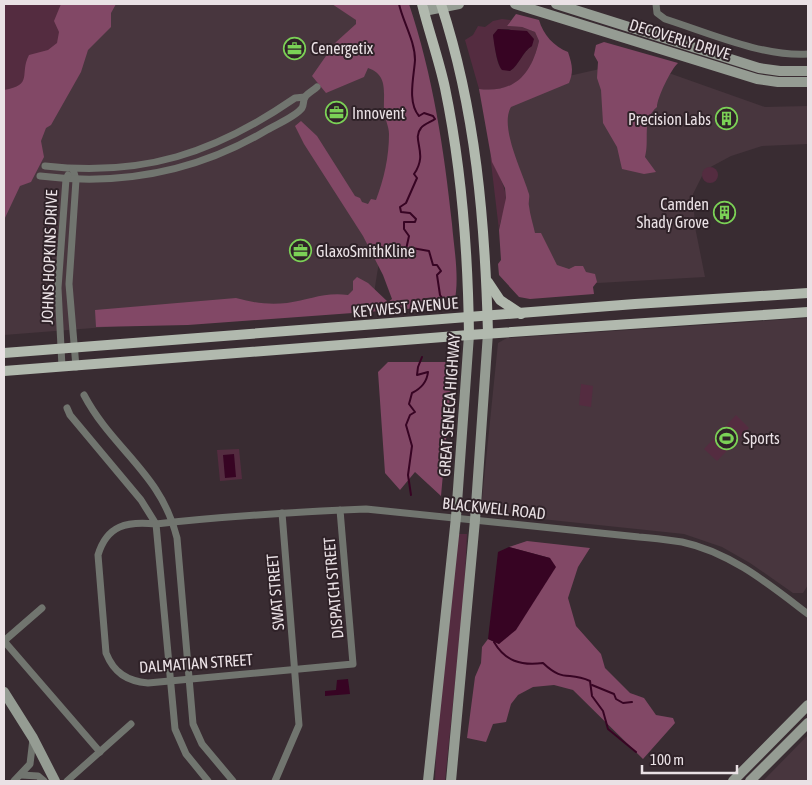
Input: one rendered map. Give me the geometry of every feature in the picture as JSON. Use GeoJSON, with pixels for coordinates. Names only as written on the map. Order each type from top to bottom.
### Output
{"type":"FeatureCollection","features":[{"type":"Feature","properties":{"kind":"main road"},"geometry":{"type":"LineString","coordinates":[[423,7],[459,4]]}},
{"type":"Feature","properties":{"kind":"main road","name":"DECOVERLY DRIVE"},"geometry":{"type":"LineString","coordinates":[[515,4],[757,79],[786,83],[808,82]]}},
{"type":"Feature","properties":{"kind":"main road","name":"DECOVERLY DRIVE"},"geometry":{"type":"LineString","coordinates":[[556,4],[759,68],[780,72],[808,71]]}},
{"type":"Feature","properties":{"kind":"main road","name":"GREAT SENECA HIGHWAY"},"geometry":{"type":"LineString","coordinates":[[441,5],[459,66],[474,145],[484,221],[488,282],[488,334],[476,520],[451,781]]}},
{"type":"Feature","properties":{"kind":"main road","name":"GREAT SENECA HIGHWAY"},"geometry":{"type":"LineString","coordinates":[[423,7],[445,88],[454,137],[466,237],[469,335],[456,517],[428,781]]}},
{"type":"Feature","properties":{"kind":"main road"},"geometry":{"type":"LineString","coordinates":[[488,282],[500,300],[521,314]]}},
{"type":"Feature","properties":{"kind":"main road","name":"KEY WEST AVENUE"},"geometry":{"type":"LineString","coordinates":[[4,353],[808,293]]}},
{"type":"Feature","properties":{"kind":"main road","name":"KEY WEST AVENUE"},"geometry":{"type":"LineString","coordinates":[[4,371],[76,367],[469,335],[808,312]]}},
{"type":"Feature","properties":{"kind":"main road"},"geometry":{"type":"LineString","coordinates":[[4,692],[33,738],[55,781]]}},
{"type":"Feature","properties":{"kind":"main road"},"geometry":{"type":"LineString","coordinates":[[733,781],[808,705]]}},
{"type":"Feature","properties":{"kind":"main road"},"geometry":{"type":"LineString","coordinates":[[750,781],[808,723]]}},
{"type":"Feature","properties":{"kind":"street"},"geometry":{"type":"LineString","coordinates":[[656,4],[657,13],[665,19],[757,49],[780,54],[808,54]]}},
{"type":"Feature","properties":{"kind":"street"},"geometry":{"type":"LineString","coordinates":[[45,166],[73,169],[105,169],[144,164],[196,152],[231,137],[295,98],[305,97],[317,88]]}},
{"type":"Feature","properties":{"kind":"street"},"geometry":{"type":"LineString","coordinates":[[40,176],[76,180],[119,179],[168,172],[210,159],[244,144],[302,108],[305,97]]}},
{"type":"Feature","properties":{"kind":"street","name":"JOHNS HOPKINS DRIVE"},"geometry":{"type":"LineString","coordinates":[[62,367],[58,288],[66,179],[73,169]]}},
{"type":"Feature","properties":{"kind":"street","name":"JOHNS HOPKINS DRIVE"},"geometry":{"type":"LineString","coordinates":[[73,169],[76,180],[69,284],[76,367]]}},
{"type":"Feature","properties":{"kind":"street"},"geometry":{"type":"LineString","coordinates":[[84,395],[94,413],[155,486],[173,522],[177,538],[191,714],[197,734],[209,754],[233,781]]}},
{"type":"Feature","properties":{"kind":"street"},"geometry":{"type":"LineString","coordinates":[[67,408],[70,415],[141,500],[156,524],[172,714],[180,743],[208,781]]}},
{"type":"Feature","properties":{"kind":"street","name":"DISPATCH STREET"},"geometry":{"type":"LineString","coordinates":[[340,510],[353,664]]}},
{"type":"Feature","properties":{"kind":"street","name":"BLACKWELL ROAD"},"geometry":{"type":"LineString","coordinates":[[156,524],[282,513],[366,510],[456,517],[682,542],[729,560],[751,572],[808,614]]}},
{"type":"Feature","properties":{"kind":"street","name":"SWAT STREET"},"geometry":{"type":"LineString","coordinates":[[275,781],[299,725],[282,513]]}},
{"type":"Feature","properties":{"kind":"street","name":"DALMATIAN STREET"},"geometry":{"type":"LineString","coordinates":[[156,524],[142,522],[116,528],[102,543],[98,555],[106,653],[118,673],[129,680],[148,683],[353,664]]}},
{"type":"Feature","properties":{"kind":"street"},"geometry":{"type":"LineString","coordinates":[[42,608],[4,641],[100,752]]}},
{"type":"Feature","properties":{"kind":"street"},"geometry":{"type":"LineString","coordinates":[[67,781],[131,724]]}},
{"type":"Feature","properties":{"kind":"street"},"geometry":{"type":"LineString","coordinates":[[14,781],[21,775],[32,759],[33,738]]}},
{"type":"Feature","properties":{"kind":"street"},"geometry":{"type":"LineString","coordinates":[[21,775],[38,776],[44,781]]}},
{"type":"Feature","properties":{"kind":"shaded area"},"geometry":{"type":"Polygon","coordinates":[[[4,4],[102,4],[4,171],[4,4]]]}},
{"type":"Feature","properties":{"kind":"shaded area"},"geometry":{"type":"Polygon","coordinates":[[[61,4],[116,4],[111,13],[111,27],[88,50],[81,72],[51,125],[46,128],[41,141],[44,157],[31,182],[20,186],[4,220],[4,90],[13,88],[22,82],[29,55],[48,50],[57,43],[59,32],[54,21],[61,4]]]}},
{"type":"Feature","properties":{"kind":"shaded area"},"geometry":{"type":"Polygon","coordinates":[[[104,4],[373,4],[408,77],[372,306],[4,335],[4,186],[104,4]]]}},
{"type":"Feature","properties":{"kind":"shaded area"},"geometry":{"type":"Polygon","coordinates":[[[332,4],[409,4],[425,58],[441,140],[456,264],[454,304],[443,310],[421,308],[188,325],[96,327],[95,310],[236,298],[261,303],[287,303],[324,295],[348,295],[353,290],[353,281],[357,277],[368,283],[388,302],[392,299],[383,275],[363,236],[304,144],[295,126],[301,121],[317,136],[355,196],[368,204],[371,199],[376,200],[386,168],[389,143],[382,80],[375,71],[368,68],[364,77],[326,93],[312,76],[335,43],[356,24],[356,20],[332,4]]]}},
{"type":"Feature","properties":{"kind":"shaded area"},"geometry":{"type":"Polygon","coordinates":[[[516,14],[539,20],[543,30],[550,39],[558,47],[568,52],[571,60],[572,75],[569,83],[511,107],[508,116],[508,126],[513,150],[529,194],[529,209],[535,233],[541,233],[557,265],[569,269],[575,266],[583,266],[586,272],[595,274],[597,282],[593,287],[594,294],[530,299],[519,297],[499,275],[498,264],[501,260],[499,230],[506,198],[505,188],[492,162],[479,89],[502,88],[512,85],[526,72],[536,53],[539,41],[535,32],[522,27],[507,26],[516,14]]]}},
{"type":"Feature","properties":{"kind":"shaded area"},"geometry":{"type":"Polygon","coordinates":[[[511,20],[507,26],[522,27],[535,32],[539,41],[531,63],[520,79],[512,85],[503,88],[479,89],[465,40],[473,35],[478,26],[485,27],[493,21],[511,20]],[[498,29],[493,35],[498,64],[500,67],[510,71],[532,46],[509,29],[498,29]]]}},
{"type":"Feature","properties":{"kind":"shaded area"},"geometry":{"type":"Polygon","coordinates":[[[498,29],[527,31],[534,39],[532,46],[510,71],[502,70],[497,59],[493,35],[498,29]]]}},
{"type":"Feature","properties":{"kind":"shaded area"},"geometry":{"type":"Polygon","coordinates":[[[604,42],[678,63],[665,84],[657,107],[652,112],[647,124],[645,157],[656,172],[644,174],[622,169],[617,147],[603,123],[601,90],[597,78],[598,62],[594,55],[596,45],[604,42]]]}},
{"type":"Feature","properties":{"kind":"shaded area"},"geometry":{"type":"Polygon","coordinates":[[[635,61],[765,107],[808,106],[808,144],[762,146],[731,156],[705,170],[693,194],[695,227],[705,277],[526,287],[494,93],[635,61]]]}},
{"type":"Feature","properties":{"kind":"shaded area"},"geometry":{"type":"Polygon","coordinates":[[[490,154],[505,193],[506,203],[499,230],[490,154]]]}},
{"type":"Feature","properties":{"kind":"shaded area"},"geometry":{"type":"Polygon","coordinates":[[[710,167],[718,175],[710,183],[702,175],[710,167]]]}},
{"type":"Feature","properties":{"kind":"shaded area"},"geometry":{"type":"Polygon","coordinates":[[[808,318],[808,585],[803,593],[793,593],[750,563],[722,547],[684,534],[485,513],[481,509],[498,343],[507,338],[808,318]]]}},
{"type":"Feature","properties":{"kind":"shaded area"},"geometry":{"type":"Polygon","coordinates":[[[388,362],[453,362],[441,496],[415,472],[400,490],[385,473],[378,372],[388,362]]]}},
{"type":"Feature","properties":{"kind":"shaded area"},"geometry":{"type":"Polygon","coordinates":[[[581,384],[593,386],[591,407],[579,405],[581,384]]]}},
{"type":"Feature","properties":{"kind":"shaded area","name":"Sports"},"geometry":{"type":"Polygon","coordinates":[[[736,415],[749,428],[717,461],[704,449],[736,415]]]}},
{"type":"Feature","properties":{"kind":"shaded area"},"geometry":{"type":"Polygon","coordinates":[[[239,449],[242,479],[220,481],[217,450],[239,449]]]}},
{"type":"Feature","properties":{"kind":"shaded area"},"geometry":{"type":"Polygon","coordinates":[[[234,454],[236,477],[225,478],[223,455],[234,454]]]}},
{"type":"Feature","properties":{"kind":"shaded area"},"geometry":{"type":"Polygon","coordinates":[[[457,534],[467,534],[464,595],[445,781],[435,781],[437,729],[457,534]]]}},
{"type":"Feature","properties":{"kind":"shaded area"},"geometry":{"type":"Polygon","coordinates":[[[527,541],[590,548],[578,567],[568,598],[576,626],[601,654],[605,668],[630,693],[644,698],[656,715],[673,718],[675,723],[643,759],[573,690],[554,685],[533,687],[518,695],[511,704],[506,722],[493,724],[486,742],[467,738],[475,677],[481,663],[482,647],[488,639],[499,644],[550,558],[509,547],[527,541]]]}},
{"type":"Feature","properties":{"kind":"shaded area"},"geometry":{"type":"Polygon","coordinates":[[[509,547],[550,558],[556,567],[516,630],[499,644],[488,639],[498,552],[509,547]]]}},
{"type":"Feature","properties":{"kind":"shaded area"},"geometry":{"type":"Polygon","coordinates":[[[348,679],[350,694],[325,696],[325,691],[336,690],[337,680],[348,679]]]}},
{"type":"Feature","properties":{"kind":"shaded area"},"geometry":{"type":"Polygon","coordinates":[[[808,735],[808,781],[763,781],[808,735]]]}},
{"type":"Feature","properties":{"kind":"waterway"},"geometry":{"type":"LineString","coordinates":[[399,4],[411,39],[415,60],[412,89],[413,104],[419,116],[424,113],[433,116],[435,119],[422,127],[418,133],[420,160],[414,174],[417,178],[406,203],[400,207],[401,212],[410,213],[416,219],[415,222],[404,222],[404,229],[409,236],[405,254],[409,254],[412,248],[429,251],[433,265],[437,265],[441,271],[437,275],[440,295],[447,305]]}},
{"type":"Feature","properties":{"kind":"waterway"},"geometry":{"type":"LineString","coordinates":[[411,495],[408,475],[412,446],[406,425],[410,415],[415,412],[409,404],[412,393],[423,385],[428,372],[417,375],[422,357]]}},
{"type":"Feature","properties":{"kind":"waterway"},"geometry":{"type":"LineString","coordinates":[[494,642],[503,654],[514,661],[528,664],[543,663],[561,675],[583,678],[590,681],[592,696],[603,711],[608,729],[636,752]]}},
{"type":"Feature","properties":{"kind":"waterway"},"geometry":{"type":"LineString","coordinates":[[592,685],[614,694],[616,699],[623,703],[632,702]]}},
{"type":"Feature","properties":{"kind":"place","name":"Cenergetix"},"geometry":{"type":"Point","coordinates":[295,48]}},
{"type":"Feature","properties":{"kind":"place","name":"Innovent"},"geometry":{"type":"Point","coordinates":[336,113]}},
{"type":"Feature","properties":{"kind":"place","name":"Precision Labs"},"geometry":{"type":"Point","coordinates":[727,119]}},
{"type":"Feature","properties":{"kind":"place","name":"Camden Shady Grove"},"geometry":{"type":"Point","coordinates":[725,213]}},
{"type":"Feature","properties":{"kind":"place","name":"GlaxoSmithKline"},"geometry":{"type":"Point","coordinates":[300,251]}},
{"type":"Feature","properties":{"kind":"place","name":"Sports"},"geometry":{"type":"Point","coordinates":[727,438]}}]}
